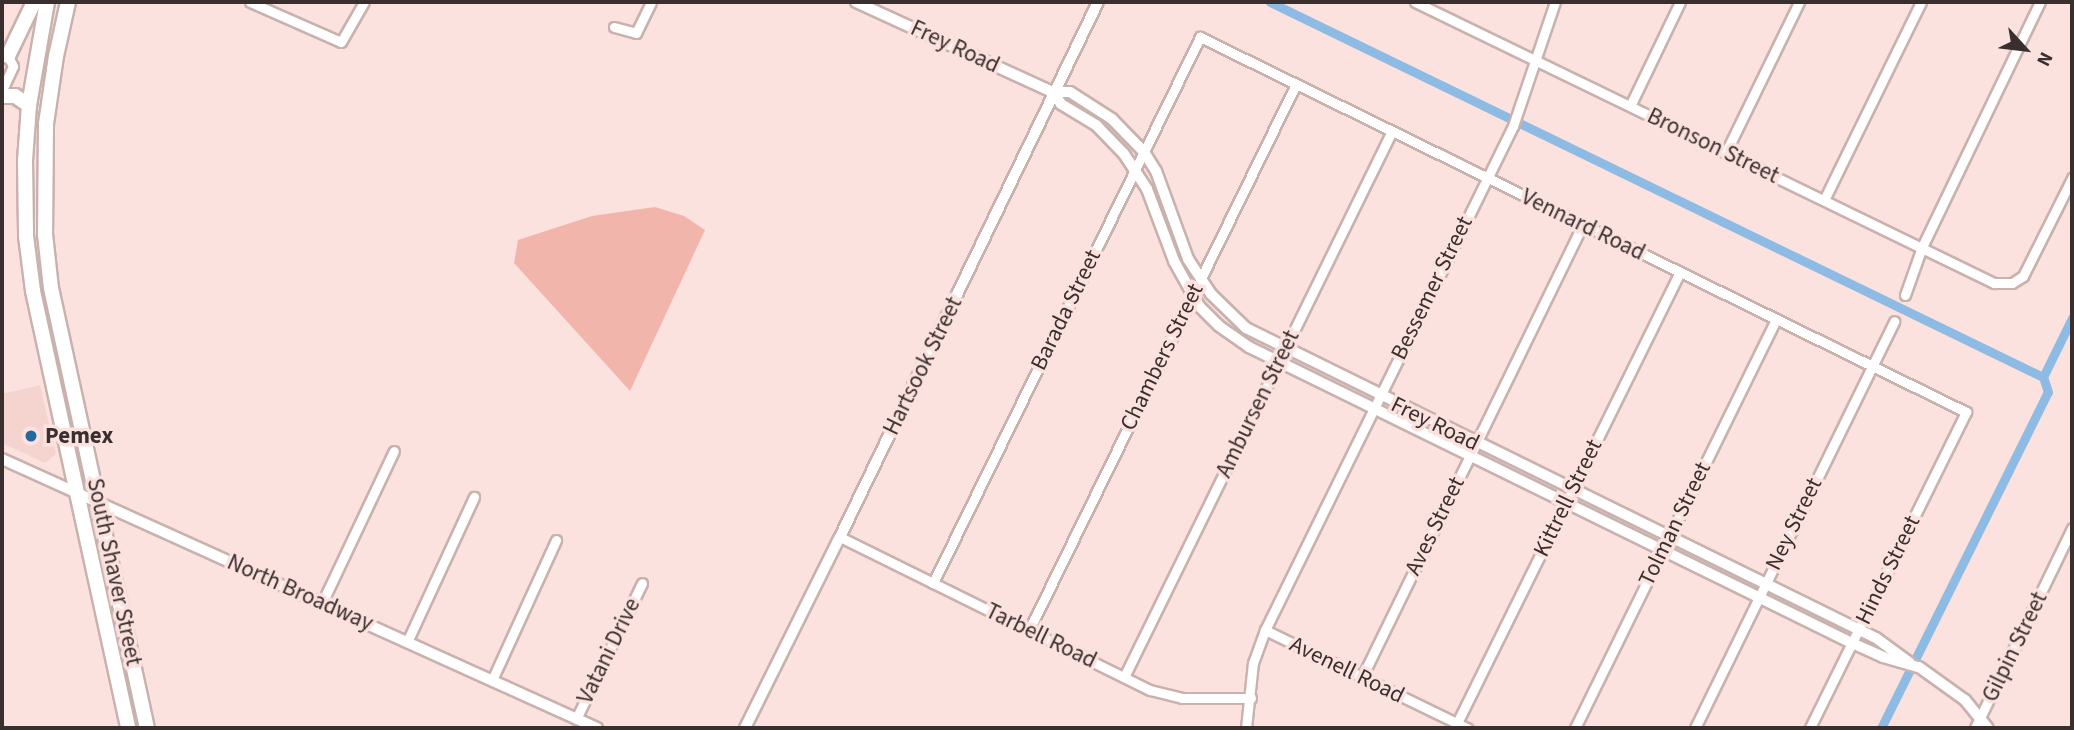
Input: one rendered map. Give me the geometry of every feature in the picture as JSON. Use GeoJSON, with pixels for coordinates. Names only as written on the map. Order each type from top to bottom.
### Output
{"type":"FeatureCollection","features":[{"type":"Feature","properties":{"kind":"main road"},"geometry":{"type":"LineString","coordinates":[[5,62],[34,2]]}},
{"type":"Feature","properties":{"kind":"main road","name":"South Shaver Street"},"geometry":{"type":"LineString","coordinates":[[47,2],[29,105],[26,236],[44,343],[128,728]]}},
{"type":"Feature","properties":{"kind":"main road","name":"South Shaver Street"},"geometry":{"type":"LineString","coordinates":[[68,2],[50,88],[44,189],[50,275],[147,728]]}},
{"type":"Feature","properties":{"kind":"main road"},"geometry":{"type":"LineString","coordinates":[[41,33],[60,37]]}},
{"type":"Feature","properties":{"kind":"main road"},"geometry":{"type":"LineString","coordinates":[[2,96],[15,96],[29,105]]}},
{"type":"Feature","properties":{"kind":"main road"},"geometry":{"type":"LineString","coordinates":[[25,189],[44,189]]}},
{"type":"Feature","properties":{"kind":"main road"},"geometry":{"type":"LineString","coordinates":[[44,343],[62,340]]}},
{"type":"Feature","properties":{"kind":"street"},"geometry":{"type":"LineString","coordinates":[[250,2],[341,42],[364,2]]}},
{"type":"Feature","properties":{"kind":"street"},"geometry":{"type":"LineString","coordinates":[[614,27],[636,33],[651,2]]}},
{"type":"Feature","properties":{"kind":"street","name":"Frey Road"},"geometry":{"type":"LineString","coordinates":[[856,2],[1053,92],[1070,92],[1098,108],[1144,152],[1169,199],[1188,259],[1211,294],[1231,316],[1261,338],[1877,638],[1945,683],[1977,724],[1988,728]]}},
{"type":"Feature","properties":{"kind":"street","name":"Hartsook Street"},"geometry":{"type":"LineString","coordinates":[[745,728],[841,537],[1098,2]]}},
{"type":"Feature","properties":{"kind":"street","name":"Bronson Street"},"geometry":{"type":"LineString","coordinates":[[1415,2],[1994,283],[2012,283],[2030,266],[2072,178]]}},
{"type":"Feature","properties":{"kind":"street","name":"Bessemer Street"},"geometry":{"type":"LineString","coordinates":[[1246,728],[1253,663],[1265,630],[1521,109],[1555,2]]}},
{"type":"Feature","properties":{"kind":"street"},"geometry":{"type":"LineString","coordinates":[[1630,106],[1679,2]]}},
{"type":"Feature","properties":{"kind":"street"},"geometry":{"type":"LineString","coordinates":[[1726,152],[1799,2]]}},
{"type":"Feature","properties":{"kind":"street"},"geometry":{"type":"LineString","coordinates":[[1824,200],[1921,2]]}},
{"type":"Feature","properties":{"kind":"street"},"geometry":{"type":"LineString","coordinates":[[1905,295],[1922,247],[2040,2]]}},
{"type":"Feature","properties":{"kind":"street","name":"Vennard Road"},"geometry":{"type":"LineString","coordinates":[[1200,37],[1966,412]]}},
{"type":"Feature","properties":{"kind":"street","name":"Barada Street"},"geometry":{"type":"LineString","coordinates":[[933,583],[1200,37]]}},
{"type":"Feature","properties":{"kind":"street"},"geometry":{"type":"LineString","coordinates":[[2,90],[13,66],[5,62]]}},
{"type":"Feature","properties":{"kind":"street","name":"Chambers Street"},"geometry":{"type":"LineString","coordinates":[[1029,630],[1296,84]]}},
{"type":"Feature","properties":{"kind":"street","name":"Frey Road"},"geometry":{"type":"LineString","coordinates":[[1053,92],[1061,104],[1085,117],[1109,136],[1135,170],[1147,189],[1174,261],[1193,295],[1219,326],[1278,363],[1852,643],[1883,657],[1915,665]]}},
{"type":"Feature","properties":{"kind":"street","name":"Ambursen Street"},"geometry":{"type":"LineString","coordinates":[[1124,677],[1392,131]]}},
{"type":"Feature","properties":{"kind":"street","name":"Aves Street"},"geometry":{"type":"LineString","coordinates":[[1362,677],[1583,224]]}},
{"type":"Feature","properties":{"kind":"street","name":"Kittrell Street"},"geometry":{"type":"LineString","coordinates":[[1457,723],[1680,272]]}},
{"type":"Feature","properties":{"kind":"street","name":"Tolman Street"},"geometry":{"type":"LineString","coordinates":[[1575,728],[1776,319]]}},
{"type":"Feature","properties":{"kind":"street","name":"Ney Street"},"geometry":{"type":"LineString","coordinates":[[1695,728],[1894,321]]}},
{"type":"Feature","properties":{"kind":"street","name":"Hinds Street"},"geometry":{"type":"LineString","coordinates":[[1810,728],[1966,412]]}},
{"type":"Feature","properties":{"kind":"street"},"geometry":{"type":"LineString","coordinates":[[323,603],[394,451]]}},
{"type":"Feature","properties":{"kind":"street","name":"North Broadway"},"geometry":{"type":"LineString","coordinates":[[2,459],[597,728]]}},
{"type":"Feature","properties":{"kind":"street"},"geometry":{"type":"LineString","coordinates":[[407,642],[474,497]]}},
{"type":"Feature","properties":{"kind":"street","name":"Gilpin Street"},"geometry":{"type":"LineString","coordinates":[[1977,724],[2072,528]]}},
{"type":"Feature","properties":{"kind":"street","name":"Tarbell Road"},"geometry":{"type":"LineString","coordinates":[[841,537],[1150,690],[1182,698],[1251,698]]}},
{"type":"Feature","properties":{"kind":"street"},"geometry":{"type":"LineString","coordinates":[[492,680],[556,540]]}},
{"type":"Feature","properties":{"kind":"street","name":"Vatani Drive"},"geometry":{"type":"LineString","coordinates":[[576,719],[642,583]]}},
{"type":"Feature","properties":{"kind":"street","name":"Avenell Road"},"geometry":{"type":"LineString","coordinates":[[1265,630],[1467,728]]}},
{"type":"Feature","properties":{"kind":"shaded area"},"geometry":{"type":"Polygon","coordinates":[[[655,207],[684,216],[705,230],[630,391],[514,263],[518,240],[592,216],[655,207]]]}},
{"type":"Feature","properties":{"kind":"shaded area"},"geometry":{"type":"Polygon","coordinates":[[[40,385],[56,454],[45,463],[2,443],[2,394],[40,385]]]}},
{"type":"Feature","properties":{"kind":"waterway"},"geometry":{"type":"LineString","coordinates":[[1270,2],[2043,377]]}},
{"type":"Feature","properties":{"kind":"waterway"},"geometry":{"type":"LineString","coordinates":[[1881,728],[2048,392],[2043,377],[2072,318]]}},
{"type":"Feature","properties":{"kind":"place","name":"Pemex"},"geometry":{"type":"Point","coordinates":[31,436]}}]}
